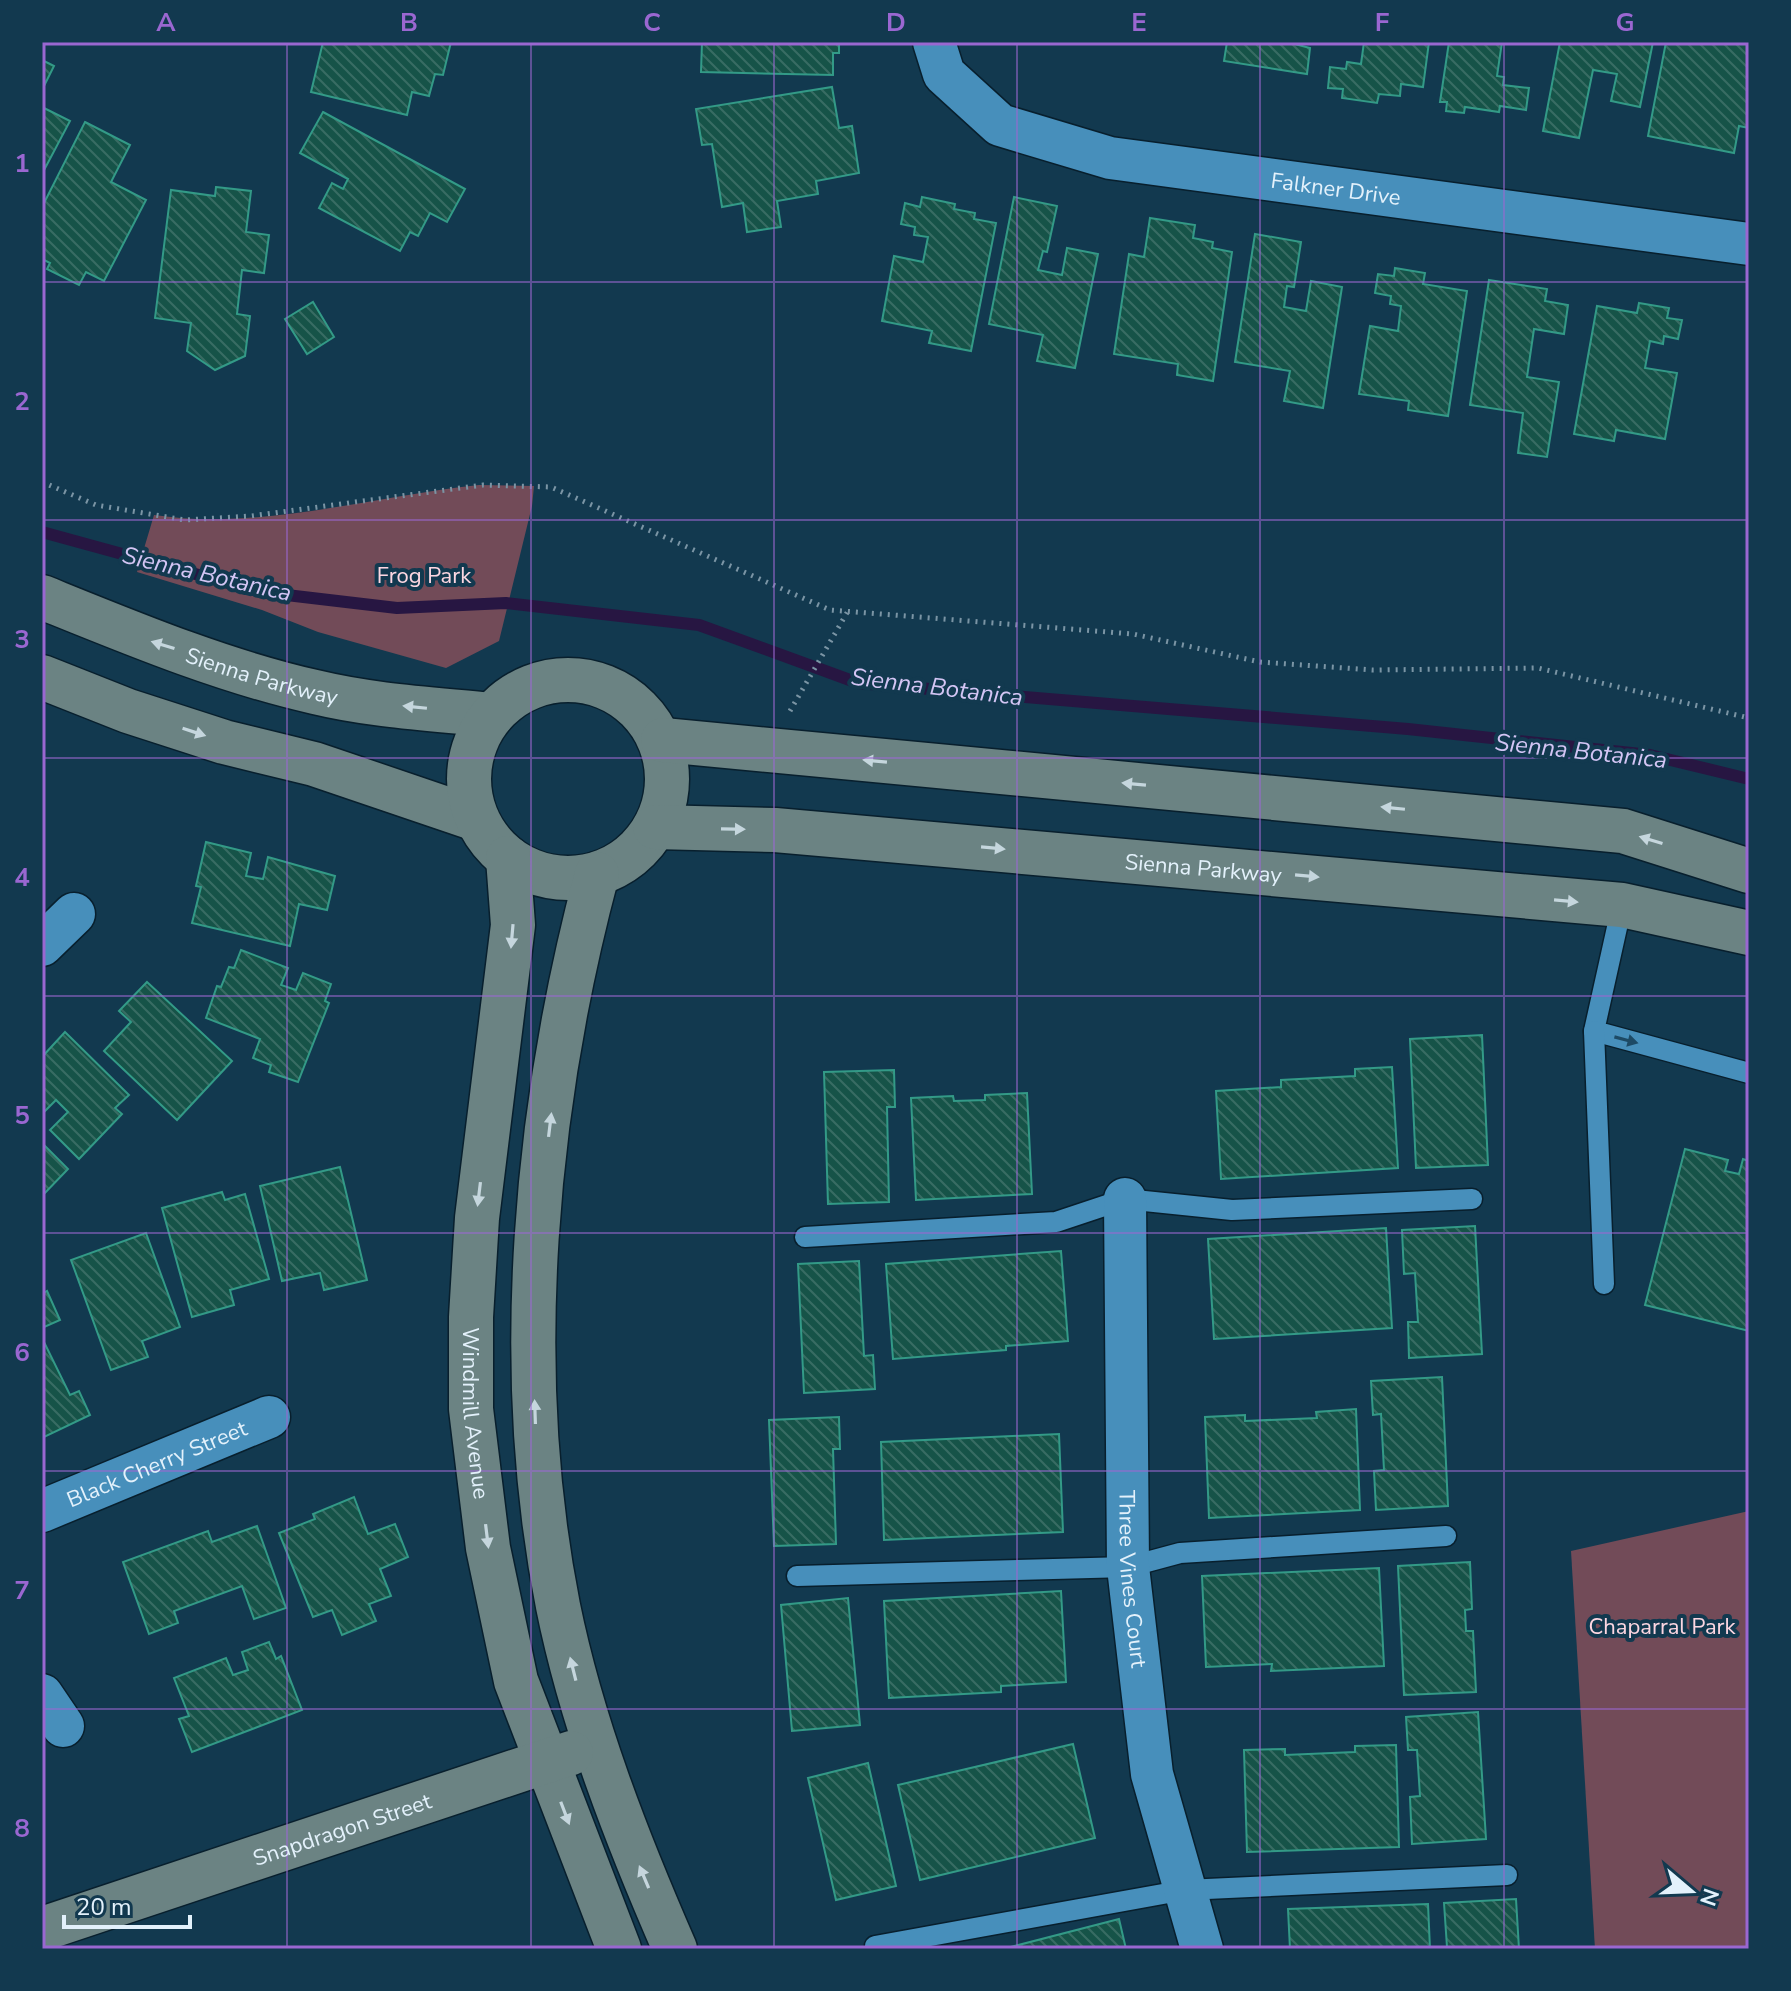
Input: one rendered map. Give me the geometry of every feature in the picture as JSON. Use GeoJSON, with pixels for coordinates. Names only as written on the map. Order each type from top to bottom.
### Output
{"type":"FeatureCollection","features":[{"type":"Feature","properties":{"kind":"main road","name":"Sienna Parkway"},"geometry":{"type":"LineString","coordinates":[[42,597],[147,640],[315,692],[396,706],[492,715]]}},
{"type":"Feature","properties":{"kind":"main road"},"geometry":{"type":"LineString","coordinates":[[42,677],[128,711],[224,742],[314,764],[476,819]]}},
{"type":"Feature","properties":{"kind":"main road"},"geometry":{"type":"LineString","coordinates":[[574,680],[603,685],[630,701],[663,740],[667,783],[655,827],[622,862],[597,874],[550,876],[527,871],[508,858],[476,819],[469,778],[475,744],[492,715],[515,695],[543,683],[574,680]]}},
{"type":"Feature","properties":{"kind":"main road"},"geometry":{"type":"LineString","coordinates":[[663,740],[1623,831],[1737,867]]}},
{"type":"Feature","properties":{"kind":"main road","name":"Sienna Parkway"},"geometry":{"type":"LineString","coordinates":[[655,827],[807,832],[1622,905],[1749,933]]}},
{"type":"Feature","properties":{"kind":"main road","name":"Windmill Avenue"},"geometry":{"type":"LineString","coordinates":[[508,858],[513,925],[477,1218],[471,1317],[471,1409],[488,1548],[516,1681],[619,1949]]}},
{"type":"Feature","properties":{"kind":"main road"},"geometry":{"type":"LineString","coordinates":[[1622,905],[1689,875],[1737,867]]}},
{"type":"Feature","properties":{"kind":"main road"},"geometry":{"type":"LineString","coordinates":[[597,874],[565,1008],[544,1170],[533,1313],[535,1417],[542,1511],[558,1607],[596,1744],[635,1857],[675,1949]]}},
{"type":"Feature","properties":{"kind":"main road","name":"Snapdragon Street"},"geometry":{"type":"LineString","coordinates":[[45,1935],[596,1744]]}},
{"type":"Feature","properties":{"kind":"street","name":"Falkner Drive"},"geometry":{"type":"LineString","coordinates":[[939,58],[1000,125],[1110,158],[1749,244]]}},
{"type":"Feature","properties":{"kind":"street"},"geometry":{"type":"LineString","coordinates":[[42,945],[74,914]]}},
{"type":"Feature","properties":{"kind":"street","name":"Three Vines Court"},"geometry":{"type":"LineString","coordinates":[[1125,1199],[1128,1567],[1152,1774],[1202,1949]]}},
{"type":"Feature","properties":{"kind":"street","name":"Black Cherry Street"},"geometry":{"type":"LineString","coordinates":[[42,1511],[269,1417]]}},
{"type":"Feature","properties":{"kind":"lane"},"geometry":{"type":"LineString","coordinates":[[1604,1284],[1594,1031],[1622,905]]}},
{"type":"Feature","properties":{"kind":"lane"},"geometry":{"type":"LineString","coordinates":[[1594,1031],[1749,1073]]}},
{"type":"Feature","properties":{"kind":"lane"},"geometry":{"type":"LineString","coordinates":[[805,1237],[1056,1222],[1125,1199],[1232,1210],[1472,1199]]}},
{"type":"Feature","properties":{"kind":"lane"},"geometry":{"type":"LineString","coordinates":[[797,1576],[1128,1567],[1180,1553],[1446,1536]]}},
{"type":"Feature","properties":{"kind":"lane"},"geometry":{"type":"LineString","coordinates":[[875,1946],[1185,1890],[1507,1875]]}},
{"type":"Feature","properties":{"kind":"path"},"geometry":{"type":"LineString","coordinates":[[42,482],[96,505],[185,520],[266,515],[483,485],[551,487],[830,610],[1133,634],[1260,662],[1373,670],[1538,668],[1749,718]]}},
{"type":"Feature","properties":{"kind":"path"},"geometry":{"type":"LineString","coordinates":[[786,719],[805,680],[848,611]]}},
{"type":"Feature","properties":{"kind":"green space","name":"Frog Park"},"geometry":{"type":"Polygon","coordinates":[[[479,485],[534,486],[532,506],[499,641],[446,668],[318,632],[262,610],[137,572],[154,515],[235,519],[317,510],[479,485]]]}},
{"type":"Feature","properties":{"kind":"green space","name":"Chaparral Park"},"geometry":{"type":"Polygon","coordinates":[[[1749,1511],[1749,1949],[1595,1949],[1571,1551],[1749,1511]]]}},
{"type":"Feature","properties":{"kind":"building"},"geometry":{"type":"Polygon","coordinates":[[[323,42],[451,42],[443,75],[435,74],[429,96],[412,92],[407,115],[311,92],[323,42]]]}},
{"type":"Feature","properties":{"kind":"building"},"geometry":{"type":"Polygon","coordinates":[[[702,42],[839,42],[839,53],[833,53],[833,75],[701,72],[702,42]]]}},
{"type":"Feature","properties":{"kind":"building"},"geometry":{"type":"Polygon","coordinates":[[[1227,42],[1287,42],[1310,48],[1307,74],[1224,61],[1227,42]]]}},
{"type":"Feature","properties":{"kind":"building"},"geometry":{"type":"Polygon","coordinates":[[[1364,42],[1429,42],[1423,87],[1401,84],[1400,96],[1379,94],[1377,103],[1342,98],[1343,89],[1328,88],[1330,67],[1346,69],[1347,62],[1361,64],[1364,42]]]}},
{"type":"Feature","properties":{"kind":"building"},"geometry":{"type":"Polygon","coordinates":[[[1449,42],[1502,42],[1497,76],[1504,77],[1503,85],[1529,88],[1526,110],[1500,106],[1499,112],[1465,107],[1464,113],[1446,111],[1447,102],[1440,102],[1449,42]]]}},
{"type":"Feature","properties":{"kind":"building"},"geometry":{"type":"Polygon","coordinates":[[[1560,42],[1653,42],[1640,107],[1611,101],[1617,74],[1593,70],[1579,138],[1543,131],[1560,42]]]}},
{"type":"Feature","properties":{"kind":"building"},"geometry":{"type":"Polygon","coordinates":[[[1666,42],[1749,42],[1749,128],[1739,126],[1734,153],[1648,136],[1666,42]]]}},
{"type":"Feature","properties":{"kind":"building"},"geometry":{"type":"Polygon","coordinates":[[[42,60],[54,66],[42,90],[42,60]]]}},
{"type":"Feature","properties":{"kind":"building"},"geometry":{"type":"Polygon","coordinates":[[[832,87],[839,128],[852,126],[859,173],[816,181],[818,194],[777,201],[781,227],[747,232],[743,203],[722,207],[712,144],[702,145],[696,109],[832,87]]]}},
{"type":"Feature","properties":{"kind":"building"},"geometry":{"type":"Polygon","coordinates":[[[42,107],[70,121],[42,174],[42,107]]]}},
{"type":"Feature","properties":{"kind":"building"},"geometry":{"type":"Polygon","coordinates":[[[323,112],[465,189],[447,222],[430,213],[418,236],[410,232],[400,251],[319,208],[332,183],[343,189],[348,179],[300,153],[323,112]]]}},
{"type":"Feature","properties":{"kind":"building"},"geometry":{"type":"Polygon","coordinates":[[[85,122],[130,145],[111,182],[146,200],[104,281],[86,272],[79,285],[47,269],[50,263],[42,259],[42,207],[85,122]]]}},
{"type":"Feature","properties":{"kind":"building"},"geometry":{"type":"Polygon","coordinates":[[[216,187],[251,191],[246,232],[269,235],[264,273],[242,270],[237,314],[250,316],[245,356],[215,370],[187,351],[191,323],[155,318],[171,190],[215,196],[216,187]]]}},
{"type":"Feature","properties":{"kind":"building"},"geometry":{"type":"Polygon","coordinates":[[[922,197],[955,204],[954,209],[975,213],[974,219],[996,223],[971,351],[929,343],[932,331],[882,321],[894,256],[923,262],[928,237],[914,235],[915,227],[901,224],[905,203],[920,207],[922,197]]]}},
{"type":"Feature","properties":{"kind":"building"},"geometry":{"type":"Polygon","coordinates":[[[1014,197],[1057,206],[1047,252],[1043,251],[1038,270],[1062,275],[1067,248],[1098,254],[1075,368],[1037,361],[1043,335],[989,324],[1014,197]]]}},
{"type":"Feature","properties":{"kind":"building"},"geometry":{"type":"Polygon","coordinates":[[[1150,218],[1195,225],[1193,238],[1213,242],[1212,248],[1232,252],[1213,381],[1177,375],[1178,364],[1114,354],[1129,254],[1144,257],[1150,218]]]}},
{"type":"Feature","properties":{"kind":"building"},"geometry":{"type":"Polygon","coordinates":[[[1255,234],[1301,242],[1294,287],[1287,286],[1284,307],[1306,311],[1311,281],[1342,287],[1323,408],[1284,401],[1290,371],[1235,362],[1255,234]]]}},
{"type":"Feature","properties":{"kind":"building"},"geometry":{"type":"Polygon","coordinates":[[[1395,268],[1425,273],[1423,284],[1467,291],[1448,416],[1408,410],[1409,401],[1359,394],[1370,326],[1398,331],[1401,306],[1390,304],[1391,296],[1375,293],[1378,274],[1394,276],[1395,268]]]}},
{"type":"Feature","properties":{"kind":"building"},"geometry":{"type":"Polygon","coordinates":[[[1489,280],[1547,289],[1545,301],[1568,305],[1564,334],[1534,329],[1527,377],[1559,382],[1547,457],[1518,453],[1523,413],[1470,405],[1489,280]]]}},
{"type":"Feature","properties":{"kind":"building"},"geometry":{"type":"Polygon","coordinates":[[[313,302],[334,337],[307,354],[285,319],[313,302]]]}},
{"type":"Feature","properties":{"kind":"building"},"geometry":{"type":"Polygon","coordinates":[[[1639,303],[1669,308],[1667,318],[1682,320],[1678,339],[1664,336],[1663,344],[1650,341],[1645,368],[1677,373],[1665,439],[1616,430],[1614,441],[1574,434],[1597,306],[1637,313],[1639,303]]]}},
{"type":"Feature","properties":{"kind":"building"},"geometry":{"type":"Polygon","coordinates":[[[206,842],[251,853],[246,876],[263,879],[268,857],[335,876],[327,910],[299,904],[290,946],[192,923],[201,887],[196,886],[206,842]]]}},
{"type":"Feature","properties":{"kind":"building"},"geometry":{"type":"Polygon","coordinates":[[[241,950],[288,968],[281,985],[296,990],[303,973],[331,984],[325,1001],[329,1003],[298,1082],[269,1072],[271,1065],[253,1058],[260,1039],[206,1018],[217,986],[221,987],[229,967],[234,968],[241,950]]]}},
{"type":"Feature","properties":{"kind":"building"},"geometry":{"type":"Polygon","coordinates":[[[147,982],[232,1061],[177,1120],[104,1051],[131,1022],[119,1011],[147,982]]]}},
{"type":"Feature","properties":{"kind":"building"},"geometry":{"type":"Polygon","coordinates":[[[65,1032],[129,1095],[115,1108],[122,1114],[79,1159],[50,1130],[68,1112],[56,1100],[42,1114],[42,1057],[65,1032]]]}},
{"type":"Feature","properties":{"kind":"building"},"geometry":{"type":"Polygon","coordinates":[[[1482,1035],[1488,1165],[1416,1168],[1410,1039],[1482,1035]]]}},
{"type":"Feature","properties":{"kind":"building"},"geometry":{"type":"Polygon","coordinates":[[[1392,1067],[1398,1168],[1221,1179],[1216,1091],[1281,1087],[1281,1080],[1355,1076],[1355,1069],[1392,1067]]]}},
{"type":"Feature","properties":{"kind":"building"},"geometry":{"type":"Polygon","coordinates":[[[894,1070],[895,1107],[887,1107],[889,1202],[828,1204],[824,1072],[894,1070]]]}},
{"type":"Feature","properties":{"kind":"building"},"geometry":{"type":"Polygon","coordinates":[[[1027,1093],[1032,1194],[916,1200],[911,1098],[953,1096],[954,1101],[985,1100],[985,1095],[1027,1093]]]}},
{"type":"Feature","properties":{"kind":"building"},"geometry":{"type":"Polygon","coordinates":[[[42,1143],[68,1169],[42,1196],[42,1143]]]}},
{"type":"Feature","properties":{"kind":"building"},"geometry":{"type":"Polygon","coordinates":[[[1685,1149],[1728,1160],[1725,1171],[1739,1174],[1743,1159],[1749,1161],[1749,1331],[1645,1305],[1685,1149]]]}},
{"type":"Feature","properties":{"kind":"building"},"geometry":{"type":"Polygon","coordinates":[[[340,1167],[367,1280],[324,1290],[320,1273],[282,1281],[260,1186],[340,1167]]]}},
{"type":"Feature","properties":{"kind":"building"},"geometry":{"type":"Polygon","coordinates":[[[222,1192],[225,1200],[245,1194],[269,1279],[230,1290],[234,1305],[192,1317],[162,1208],[222,1192]]]}},
{"type":"Feature","properties":{"kind":"building"},"geometry":{"type":"Polygon","coordinates":[[[1475,1226],[1482,1354],[1409,1358],[1408,1322],[1418,1322],[1415,1273],[1404,1274],[1402,1230],[1475,1226]]]}},
{"type":"Feature","properties":{"kind":"building"},"geometry":{"type":"Polygon","coordinates":[[[1386,1228],[1392,1328],[1214,1339],[1208,1239],[1386,1228]]]}},
{"type":"Feature","properties":{"kind":"building"},"geometry":{"type":"Polygon","coordinates":[[[146,1233],[180,1327],[142,1341],[148,1357],[111,1370],[71,1260],[146,1233]]]}},
{"type":"Feature","properties":{"kind":"building"},"geometry":{"type":"Polygon","coordinates":[[[1061,1251],[1068,1341],[1006,1346],[1006,1350],[893,1359],[886,1264],[1061,1251]]]}},
{"type":"Feature","properties":{"kind":"building"},"geometry":{"type":"Polygon","coordinates":[[[859,1261],[864,1356],[873,1355],[875,1389],[804,1393],[798,1264],[859,1261]]]}},
{"type":"Feature","properties":{"kind":"building"},"geometry":{"type":"Polygon","coordinates":[[[47,1291],[60,1320],[42,1328],[42,1294],[47,1291]]]}},
{"type":"Feature","properties":{"kind":"building"},"geometry":{"type":"Polygon","coordinates":[[[42,1338],[70,1395],[79,1391],[90,1415],[42,1438],[42,1338]]]}},
{"type":"Feature","properties":{"kind":"building"},"geometry":{"type":"Polygon","coordinates":[[[1442,1377],[1448,1506],[1376,1510],[1374,1471],[1384,1470],[1381,1414],[1373,1415],[1371,1381],[1442,1377]]]}},
{"type":"Feature","properties":{"kind":"building"},"geometry":{"type":"Polygon","coordinates":[[[1356,1409],[1360,1510],[1209,1518],[1205,1417],[1245,1415],[1245,1421],[1317,1418],[1316,1412],[1356,1409]]]}},
{"type":"Feature","properties":{"kind":"building"},"geometry":{"type":"Polygon","coordinates":[[[839,1417],[840,1449],[833,1449],[836,1544],[774,1546],[769,1420],[839,1417]]]}},
{"type":"Feature","properties":{"kind":"building"},"geometry":{"type":"Polygon","coordinates":[[[1059,1434],[1063,1532],[884,1540],[881,1442],[1059,1434]]]}},
{"type":"Feature","properties":{"kind":"building"},"geometry":{"type":"Polygon","coordinates":[[[354,1497],[368,1534],[395,1524],[408,1557],[380,1569],[391,1596],[369,1604],[376,1621],[342,1635],[332,1610],[313,1617],[279,1533],[315,1519],[313,1514],[354,1497]]]}},
{"type":"Feature","properties":{"kind":"building"},"geometry":{"type":"Polygon","coordinates":[[[257,1526],[286,1608],[254,1619],[242,1586],[174,1611],[178,1623],[149,1634],[123,1562],[208,1531],[212,1542],[257,1526]]]}},
{"type":"Feature","properties":{"kind":"building"},"geometry":{"type":"Polygon","coordinates":[[[1470,1562],[1472,1609],[1465,1610],[1466,1631],[1473,1631],[1476,1692],[1404,1695],[1398,1566],[1470,1562]]]}},
{"type":"Feature","properties":{"kind":"building"},"geometry":{"type":"Polygon","coordinates":[[[1379,1568],[1384,1666],[1271,1671],[1272,1664],[1206,1667],[1202,1576],[1379,1568]]]}},
{"type":"Feature","properties":{"kind":"building"},"geometry":{"type":"Polygon","coordinates":[[[1061,1591],[1066,1682],[1001,1686],[1001,1692],[889,1698],[884,1601],[1061,1591]]]}},
{"type":"Feature","properties":{"kind":"building"},"geometry":{"type":"Polygon","coordinates":[[[848,1598],[860,1725],[792,1731],[781,1605],[848,1598]]]}},
{"type":"Feature","properties":{"kind":"building"},"geometry":{"type":"Polygon","coordinates":[[[269,1642],[276,1659],[281,1656],[302,1710],[192,1752],[179,1719],[189,1716],[174,1678],[226,1658],[233,1675],[248,1670],[242,1652],[269,1642]]]}},
{"type":"Feature","properties":{"kind":"building"},"geometry":{"type":"Polygon","coordinates":[[[1478,1712],[1486,1839],[1412,1844],[1410,1797],[1420,1796],[1417,1750],[1408,1750],[1406,1717],[1478,1712]]]}},
{"type":"Feature","properties":{"kind":"building"},"geometry":{"type":"Polygon","coordinates":[[[1073,1744],[1095,1838],[920,1880],[898,1785],[1073,1744]]]}},
{"type":"Feature","properties":{"kind":"building"},"geometry":{"type":"Polygon","coordinates":[[[1396,1745],[1399,1847],[1247,1852],[1244,1750],[1285,1749],[1285,1755],[1355,1752],[1355,1746],[1396,1745]]]}},
{"type":"Feature","properties":{"kind":"building"},"geometry":{"type":"Polygon","coordinates":[[[868,1763],[896,1886],[836,1900],[808,1778],[868,1763]]]}},
{"type":"Feature","properties":{"kind":"building"},"geometry":{"type":"Polygon","coordinates":[[[1516,1899],[1519,1949],[1447,1947],[1444,1903],[1516,1899]]]}},
{"type":"Feature","properties":{"kind":"building"},"geometry":{"type":"Polygon","coordinates":[[[1428,1904],[1430,1949],[1290,1949],[1288,1909],[1428,1904]]]}},
{"type":"Feature","properties":{"kind":"building"},"geometry":{"type":"Polygon","coordinates":[[[1119,1919],[1126,1949],[1003,1949],[1119,1919]]]}},
{"type":"Feature","properties":{"kind":"waterway","name":"Sienna Botanica"},"geometry":{"type":"LineString","coordinates":[[42,532],[261,592],[397,608],[506,603],[699,625],[858,683],[1408,729],[1650,755],[1749,779]]}}]}
